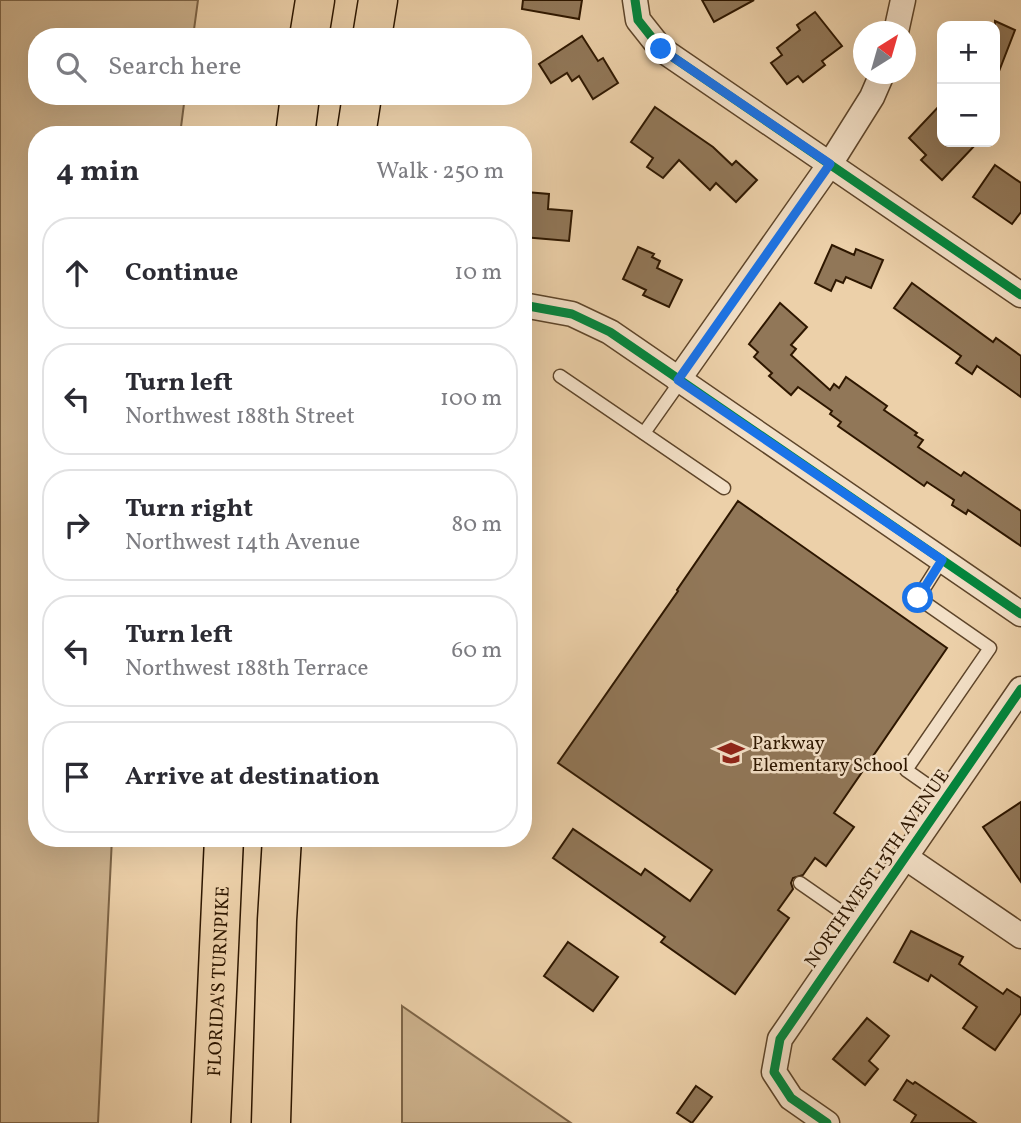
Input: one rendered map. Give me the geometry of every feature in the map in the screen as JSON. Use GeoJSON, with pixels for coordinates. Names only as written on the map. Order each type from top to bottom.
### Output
{"type":"FeatureCollection","features":[{"type":"Feature","properties":{"kind":"highway"},"geometry":{"type":"LineString","coordinates":[[310,28],[315,0]]}},
{"type":"Feature","properties":{"kind":"highway"},"geometry":{"type":"LineString","coordinates":[[373,28],[378,0]]}},
{"type":"Feature","properties":{"kind":"highway"},"geometry":{"type":"LineString","coordinates":[[296,126],[299,105]]}},
{"type":"Feature","properties":{"kind":"highway"},"geometry":{"type":"LineString","coordinates":[[357,126],[361,105]]}},
{"type":"Feature","properties":{"kind":"highway","name":"FLORIDA'S TURNPIKE"},"geometry":{"type":"LineString","coordinates":[[211,1123],[224,847]]}},
{"type":"Feature","properties":{"kind":"highway"},"geometry":{"type":"LineString","coordinates":[[271,1123],[281,847]]}},
{"type":"Feature","properties":{"kind":"street"},"geometry":{"type":"LineString","coordinates":[[898,21],[903,0]]}},
{"type":"Feature","properties":{"kind":"street"},"geometry":{"type":"LineString","coordinates":[[637,10],[661,49],[1021,295]]}},
{"type":"Feature","properties":{"kind":"street"},"geometry":{"type":"LineString","coordinates":[[679,381],[830,164],[878,84]]}},
{"type":"Feature","properties":{"kind":"street"},"geometry":{"type":"LineString","coordinates":[[532,307],[572,314],[610,332],[1021,614]]}},
{"type":"Feature","properties":{"kind":"street","name":"NORTHWEST 13TH AVENUE"},"geometry":{"type":"LineString","coordinates":[[827,1123],[791,1098],[774,1072],[780,1039],[1021,689]]}},
{"type":"Feature","properties":{"kind":"street"},"geometry":{"type":"LineString","coordinates":[[905,857],[1021,936]]}},
{"type":"Feature","properties":{"kind":"lane"},"geometry":{"type":"LineString","coordinates":[[561,376],[724,488]]}},
{"type":"Feature","properties":{"kind":"lane"},"geometry":{"type":"LineString","coordinates":[[644,433],[679,381]]}},
{"type":"Feature","properties":{"kind":"lane"},"geometry":{"type":"LineString","coordinates":[[942,560],[918,598],[990,648],[906,770],[946,798]]}},
{"type":"Feature","properties":{"kind":"lane"},"geometry":{"type":"LineString","coordinates":[[800,883],[859,924]]}},
{"type":"Feature","properties":{"kind":"shaded area"},"geometry":{"type":"Polygon","coordinates":[[[0,0],[198,0],[194,28],[28,28],[28,105],[184,105],[181,126],[28,126],[28,847],[112,847],[98,1123],[0,1123],[0,0]]]}},
{"type":"Feature","properties":{"kind":"shaded area"},"geometry":{"type":"Polygon","coordinates":[[[402,1006],[571,1123],[402,1123],[402,1006]]]}},
{"type":"Feature","properties":{"kind":"building"},"geometry":{"type":"Polygon","coordinates":[[[523,0],[582,0],[579,19],[522,9],[523,0]]]}},
{"type":"Feature","properties":{"kind":"building"},"geometry":{"type":"Polygon","coordinates":[[[702,0],[754,0],[714,22],[702,0]]]}},
{"type":"Feature","properties":{"kind":"building"},"geometry":{"type":"Polygon","coordinates":[[[815,12],[842,46],[822,61],[825,65],[803,82],[798,76],[787,84],[771,63],[782,55],[777,48],[800,30],[797,25],[815,12]]]}},
{"type":"Feature","properties":{"kind":"building"},"geometry":{"type":"Polygon","coordinates":[[[1000,23],[1015,30],[1000,69],[1000,23]]]}},
{"type":"Feature","properties":{"kind":"building"},"geometry":{"type":"Polygon","coordinates":[[[582,36],[598,61],[603,58],[618,83],[593,99],[579,76],[572,81],[567,73],[551,83],[539,64],[582,36]]]}},
{"type":"Feature","properties":{"kind":"building"},"geometry":{"type":"Polygon","coordinates":[[[655,107],[713,147],[732,165],[736,161],[757,180],[736,202],[716,183],[710,190],[679,160],[663,178],[647,167],[653,158],[631,142],[655,107]]]}},
{"type":"Feature","properties":{"kind":"building"},"geometry":{"type":"Polygon","coordinates":[[[937,108],[937,147],[973,147],[942,180],[921,160],[926,155],[909,138],[937,108]]]}},
{"type":"Feature","properties":{"kind":"building"},"geometry":{"type":"Polygon","coordinates":[[[995,165],[1021,183],[1021,212],[1012,224],[973,197],[995,165]]]}},
{"type":"Feature","properties":{"kind":"building"},"geometry":{"type":"Polygon","coordinates":[[[532,193],[549,194],[548,209],[572,211],[569,241],[532,238],[532,193]]]}},
{"type":"Feature","properties":{"kind":"building"},"geometry":{"type":"Polygon","coordinates":[[[832,245],[854,255],[856,249],[883,260],[871,288],[846,277],[843,283],[836,280],[831,291],[815,283],[832,245]]]}},
{"type":"Feature","properties":{"kind":"building"},"geometry":{"type":"Polygon","coordinates":[[[638,247],[654,254],[652,257],[660,261],[657,268],[682,280],[669,307],[643,295],[646,290],[623,279],[638,247]]]}},
{"type":"Feature","properties":{"kind":"building"},"geometry":{"type":"Polygon","coordinates":[[[912,283],[993,342],[996,338],[1021,356],[1021,397],[977,366],[972,374],[956,363],[961,356],[894,308],[912,283]]]}},
{"type":"Feature","properties":{"kind":"building"},"geometry":{"type":"Polygon","coordinates":[[[780,303],[807,327],[791,345],[796,349],[791,355],[830,390],[834,384],[839,388],[846,377],[887,406],[884,410],[917,433],[915,435],[923,440],[918,447],[961,476],[964,472],[1021,511],[1021,546],[968,510],[966,514],[952,505],[954,500],[927,482],[924,486],[838,426],[841,422],[830,414],[832,411],[798,387],[791,395],[769,376],[772,373],[754,357],[758,352],[749,344],[780,303]]]}},
{"type":"Feature","properties":{"kind":"building"},"geometry":{"type":"Polygon","coordinates":[[[738,501],[947,648],[834,813],[854,827],[826,866],[815,858],[803,875],[793,878],[793,889],[778,910],[789,918],[735,994],[661,942],[665,937],[553,858],[573,829],[641,875],[645,869],[690,901],[712,870],[558,763],[738,501]]]}},
{"type":"Feature","properties":{"kind":"building"},"geometry":{"type":"Polygon","coordinates":[[[1021,802],[1021,882],[983,827],[1021,802]]]}},
{"type":"Feature","properties":{"kind":"building"},"geometry":{"type":"Polygon","coordinates":[[[911,931],[963,957],[959,964],[1003,994],[1007,989],[1021,998],[1021,1013],[995,1050],[963,1028],[977,1007],[931,975],[928,981],[894,962],[911,931]]]}},
{"type":"Feature","properties":{"kind":"building"},"geometry":{"type":"Polygon","coordinates":[[[568,942],[618,977],[593,1011],[544,976],[568,942]]]}},
{"type":"Feature","properties":{"kind":"building"},"geometry":{"type":"Polygon","coordinates":[[[867,1018],[889,1036],[869,1061],[878,1069],[865,1085],[833,1059],[867,1018]]]}},
{"type":"Feature","properties":{"kind":"building"},"geometry":{"type":"Polygon","coordinates":[[[907,1080],[913,1084],[915,1082],[976,1123],[911,1123],[916,1115],[894,1100],[907,1080]]]}},
{"type":"Feature","properties":{"kind":"building"},"geometry":{"type":"Polygon","coordinates":[[[696,1086],[712,1097],[692,1123],[677,1113],[696,1086]]]}},
{"type":"Feature","properties":{"kind":"cycle path"},"geometry":{"type":"LineString","coordinates":[[635,0],[638,20],[661,49],[1021,295]]}},
{"type":"Feature","properties":{"kind":"cycle path"},"geometry":{"type":"LineString","coordinates":[[532,307],[572,314],[610,332],[1021,614]]}},
{"type":"Feature","properties":{"kind":"cycle path"},"geometry":{"type":"LineString","coordinates":[[827,1123],[791,1098],[774,1072],[780,1039],[1021,689]]}},
{"type":"Feature","properties":{"kind":"place","name":"Parkway Elementary School"},"geometry":{"type":"Point","coordinates":[731,753]}},
{"type":"Feature","properties":{"kind":"route"},"geometry":{"type":"LineString","coordinates":[[661,49],[830,164],[678,380],[942,560],[918,598]]}}]}
